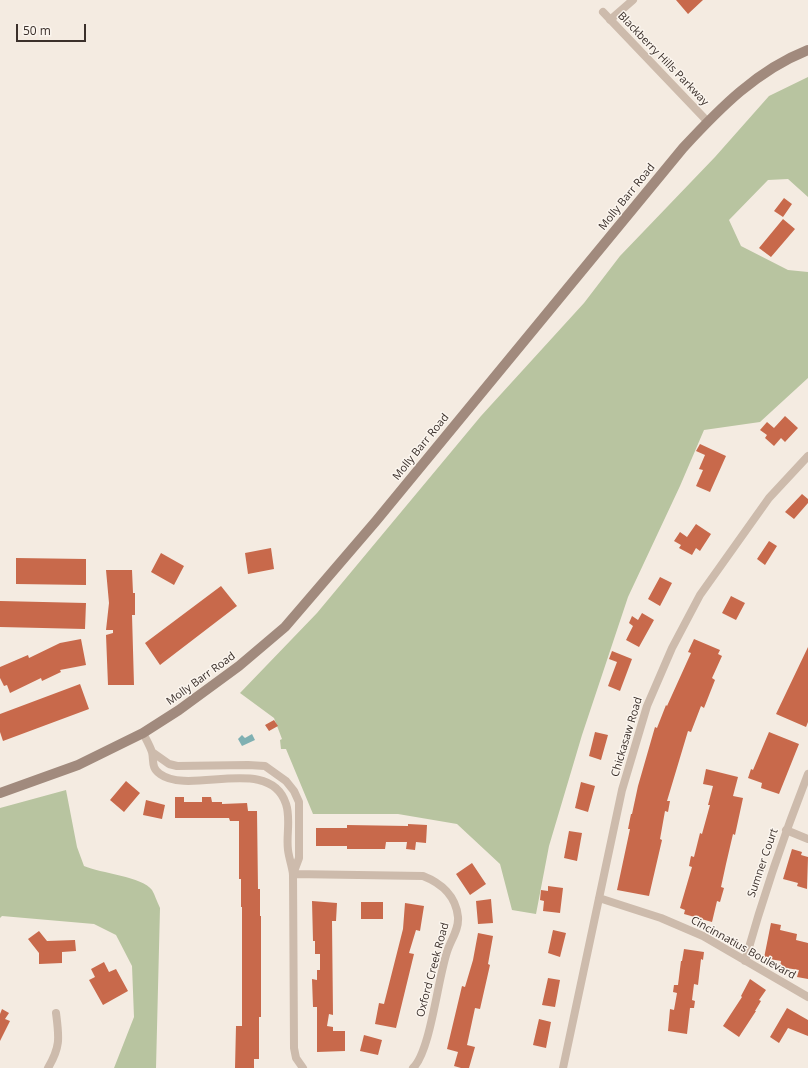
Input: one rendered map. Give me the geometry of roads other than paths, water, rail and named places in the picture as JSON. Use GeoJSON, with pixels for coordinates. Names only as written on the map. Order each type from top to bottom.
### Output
{"type":"FeatureCollection","features":[{"type":"Feature","properties":{"kind":"main road","name":"Molly Barr Road"},"geometry":{"type":"LineString","coordinates":[[0,793],[78,765],[143,733],[179,710],[239,666],[285,627],[337,568],[684,148],[722,106],[754,79],[792,56],[808,50]]}},
{"type":"Feature","properties":{"kind":"street"},"geometry":{"type":"LineString","coordinates":[[610,20],[633,0]]}},
{"type":"Feature","properties":{"kind":"street","name":"Blackberry Hills Parkway"},"geometry":{"type":"LineString","coordinates":[[603,12],[708,122]]}},
{"type":"Feature","properties":{"kind":"street","name":"Chickasaw Road"},"geometry":{"type":"LineString","coordinates":[[563,1068],[622,790],[647,706],[672,648],[700,595],[769,498],[808,456]]}},
{"type":"Feature","properties":{"kind":"street"},"geometry":{"type":"LineString","coordinates":[[143,733],[152,752],[152,763],[160,774],[172,780],[255,779],[269,784],[280,792],[286,804],[288,818],[288,850],[294,874],[294,1048],[296,1058],[303,1068]]}},
{"type":"Feature","properties":{"kind":"street"},"geometry":{"type":"LineString","coordinates":[[152,752],[169,764],[177,766],[265,766],[286,781],[294,791],[299,802],[299,858],[294,874]]}},
{"type":"Feature","properties":{"kind":"street","name":"Sumner Court"},"geometry":{"type":"LineString","coordinates":[[745,961],[760,906],[786,830],[808,774]]}},
{"type":"Feature","properties":{"kind":"street"},"geometry":{"type":"LineString","coordinates":[[786,830],[808,839]]}},
{"type":"Feature","properties":{"kind":"street","name":"Oxford Creek Road"},"geometry":{"type":"LineString","coordinates":[[294,874],[422,876],[433,880],[452,897],[458,917],[456,930],[448,949],[422,1052],[413,1068]]}},
{"type":"Feature","properties":{"kind":"street","name":"Cincinnatius Boulevard"},"geometry":{"type":"LineString","coordinates":[[599,898],[661,918],[703,936],[808,997]]}},
{"type":"Feature","properties":{"kind":"street"},"geometry":{"type":"LineString","coordinates":[[48,1068],[57,1054],[58,1043],[56,1012]]}},
{"type":"Feature","properties":{"kind":"water"},"geometry":{"type":"Polygon","coordinates":[[[252,734],[255,740],[242,746],[238,739],[242,735],[245,738],[252,734]]]}}]}
